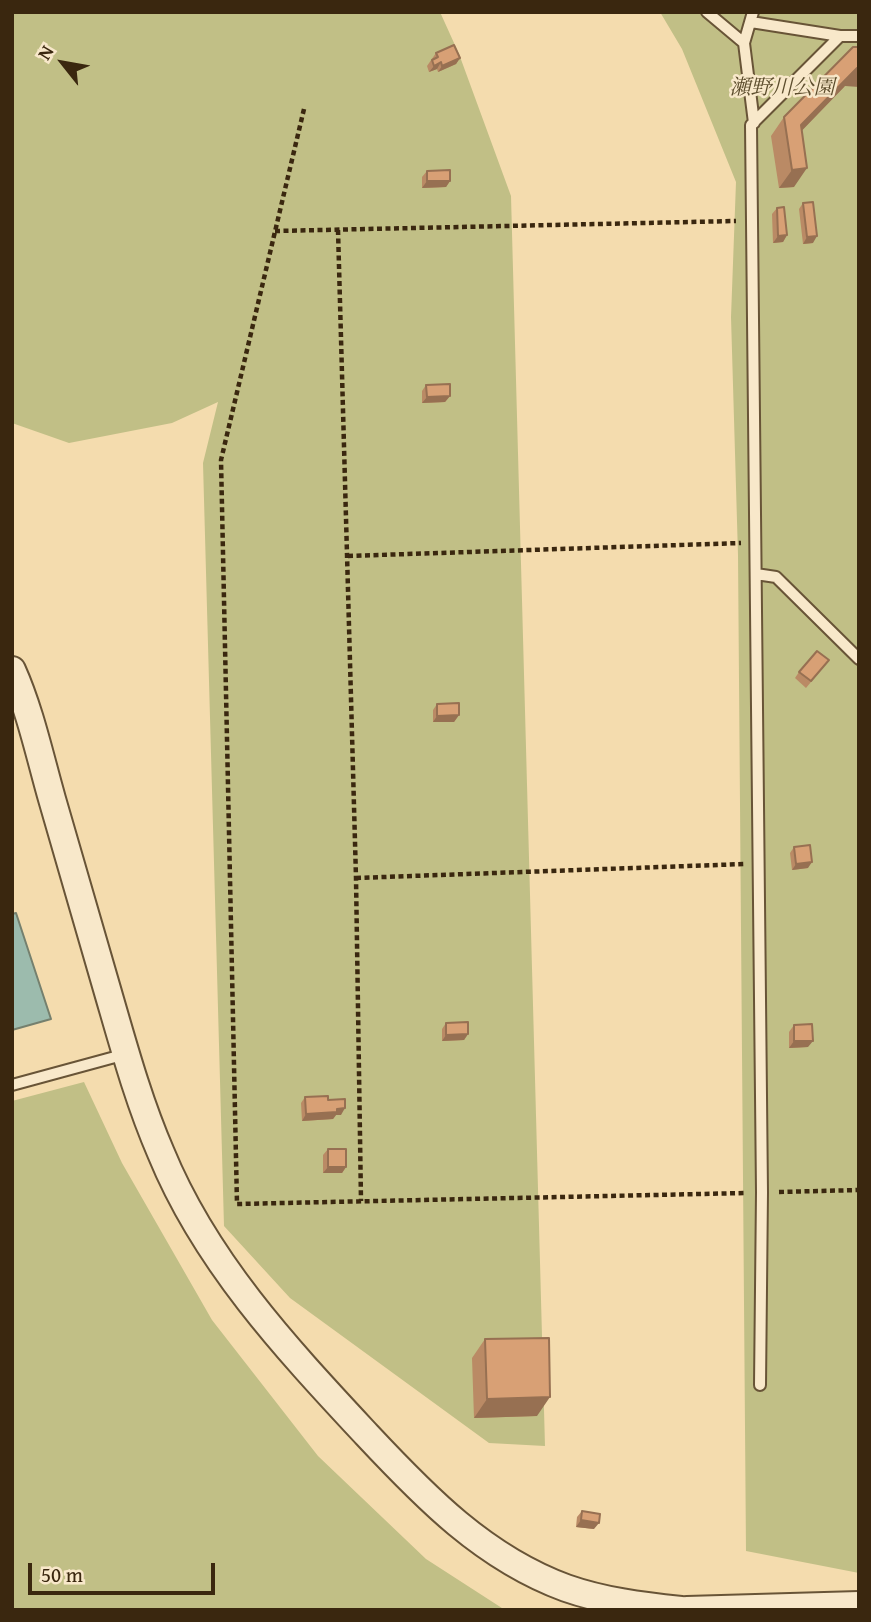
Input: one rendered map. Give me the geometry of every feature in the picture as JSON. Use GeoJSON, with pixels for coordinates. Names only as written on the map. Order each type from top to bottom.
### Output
{"type":"FeatureCollection","features":[{"type":"Feature","properties":{"kind":"street"},"geometry":{"type":"LineString","coordinates":[[12,670],[33,732],[126,1054],[161,1155],[198,1227],[238,1289],[297,1360],[415,1486],[455,1524],[506,1559],[565,1588],[627,1604],[681,1610]]}},
{"type":"Feature","properties":{"kind":"street"},"geometry":{"type":"LineString","coordinates":[[687,1610],[859,1605]]}},
{"type":"Feature","properties":{"kind":"lane"},"geometry":{"type":"LineString","coordinates":[[707,12],[744,43]]}},
{"type":"Feature","properties":{"kind":"lane"},"geometry":{"type":"LineString","coordinates":[[754,123],[744,43],[752,17],[840,36],[859,36]]}},
{"type":"Feature","properties":{"kind":"lane"},"geometry":{"type":"LineString","coordinates":[[760,1385],[762,1192],[751,125],[840,36]]}},
{"type":"Feature","properties":{"kind":"lane"},"geometry":{"type":"LineString","coordinates":[[756,574],[776,577],[859,659]]}},
{"type":"Feature","properties":{"kind":"lane"},"geometry":{"type":"LineString","coordinates":[[12,1085],[126,1054]]}},
{"type":"Feature","properties":{"kind":"path"},"geometry":{"type":"LineString","coordinates":[[304,109],[221,460],[237,1204],[859,1190]]}},
{"type":"Feature","properties":{"kind":"path"},"geometry":{"type":"LineString","coordinates":[[275,232],[752,221]]}},
{"type":"Feature","properties":{"kind":"path"},"geometry":{"type":"LineString","coordinates":[[338,230],[356,878],[361,1202]]}},
{"type":"Feature","properties":{"kind":"path"},"geometry":{"type":"LineString","coordinates":[[348,556],[755,543]]}},
{"type":"Feature","properties":{"kind":"path"},"geometry":{"type":"LineString","coordinates":[[356,878],[759,863]]}},
{"type":"Feature","properties":{"kind":"green space"},"geometry":{"type":"Polygon","coordinates":[[[12,12],[440,12],[459,54],[511,196],[545,1446],[489,1443],[290,1298],[224,1226],[203,463],[218,402],[172,423],[69,443],[12,423],[12,12]]]}},
{"type":"Feature","properties":{"kind":"green space","name":"瀬野川公園"},"geometry":{"type":"Polygon","coordinates":[[[660,12],[859,12],[859,1573],[746,1551],[738,555],[731,317],[736,182],[682,49],[660,12]]]}},
{"type":"Feature","properties":{"kind":"green space"},"geometry":{"type":"Polygon","coordinates":[[[84,1082],[122,1163],[212,1320],[318,1456],[426,1559],[505,1610],[12,1610],[12,1101],[84,1082]]]}},
{"type":"Feature","properties":{"kind":"shaded area"},"geometry":{"type":"Polygon","coordinates":[[[16,913],[51,1019],[12,1030],[12,914],[16,913]]]}},
{"type":"Feature","properties":{"kind":"building"},"geometry":{"type":"Polygon","coordinates":[[[454,45],[460,58],[442,66],[441,62],[434,66],[432,60],[438,57],[436,53],[454,45]]]}},
{"type":"Feature","properties":{"kind":"building"},"geometry":{"type":"Polygon","coordinates":[[[853,47],[859,47],[859,68],[801,125],[807,168],[792,170],[784,117],[853,47]]]}},
{"type":"Feature","properties":{"kind":"building"},"geometry":{"type":"Polygon","coordinates":[[[450,170],[450,181],[427,181],[427,171],[450,170]]]}},
{"type":"Feature","properties":{"kind":"building"},"geometry":{"type":"Polygon","coordinates":[[[813,202],[817,236],[807,237],[803,203],[813,202]]]}},
{"type":"Feature","properties":{"kind":"building"},"geometry":{"type":"Polygon","coordinates":[[[784,207],[787,235],[778,236],[777,208],[784,207]]]}},
{"type":"Feature","properties":{"kind":"building"},"geometry":{"type":"Polygon","coordinates":[[[450,384],[450,396],[427,397],[426,385],[450,384]]]}},
{"type":"Feature","properties":{"kind":"building"},"geometry":{"type":"Polygon","coordinates":[[[817,651],[829,660],[811,681],[799,672],[817,651]]]}},
{"type":"Feature","properties":{"kind":"building"},"geometry":{"type":"Polygon","coordinates":[[[459,703],[459,715],[437,716],[437,704],[459,703]]]}},
{"type":"Feature","properties":{"kind":"building"},"geometry":{"type":"Polygon","coordinates":[[[810,845],[812,862],[796,864],[794,847],[810,845]]]}},
{"type":"Feature","properties":{"kind":"building"},"geometry":{"type":"Polygon","coordinates":[[[468,1022],[468,1034],[446,1035],[446,1023],[468,1022]]]}},
{"type":"Feature","properties":{"kind":"building"},"geometry":{"type":"Polygon","coordinates":[[[812,1024],[813,1041],[794,1041],[794,1025],[812,1024]]]}},
{"type":"Feature","properties":{"kind":"building"},"geometry":{"type":"Polygon","coordinates":[[[328,1096],[328,1100],[345,1099],[345,1108],[337,1109],[337,1112],[306,1114],[305,1097],[328,1096]]]}},
{"type":"Feature","properties":{"kind":"building"},"geometry":{"type":"Polygon","coordinates":[[[328,1149],[346,1149],[346,1167],[328,1167],[328,1149]]]}},
{"type":"Feature","properties":{"kind":"building"},"geometry":{"type":"Polygon","coordinates":[[[549,1338],[550,1397],[487,1399],[485,1339],[549,1338]]]}},
{"type":"Feature","properties":{"kind":"building"},"geometry":{"type":"Polygon","coordinates":[[[582,1511],[600,1514],[599,1523],[581,1520],[582,1511]]]}}]}
